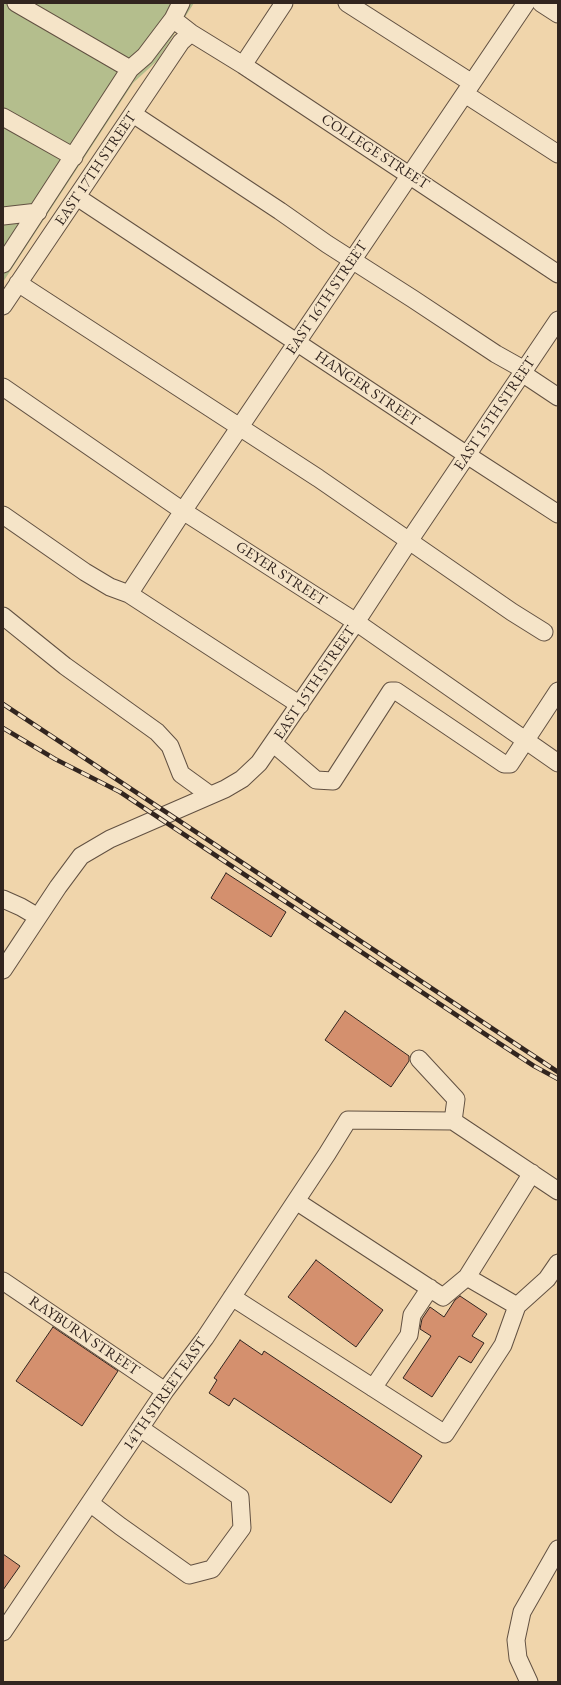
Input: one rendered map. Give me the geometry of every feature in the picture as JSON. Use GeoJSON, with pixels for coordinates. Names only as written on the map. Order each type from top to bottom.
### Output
{"type":"FeatureCollection","features":[{"type":"Feature","properties":{"kind":"street"},"geometry":{"type":"LineString","coordinates":[[16,3],[130,70]]}},
{"type":"Feature","properties":{"kind":"street"},"geometry":{"type":"LineString","coordinates":[[243,65],[284,3]]}},
{"type":"Feature","properties":{"kind":"street"},"geometry":{"type":"LineString","coordinates":[[347,3],[558,154]]}},
{"type":"Feature","properties":{"kind":"street","name":"EAST 16TH STREET"},"geometry":{"type":"LineString","coordinates":[[129,594],[183,511],[298,343],[526,3]]}},
{"type":"Feature","properties":{"kind":"street"},"geometry":{"type":"LineString","coordinates":[[541,3],[558,14]]}},
{"type":"Feature","properties":{"kind":"street"},"geometry":{"type":"LineString","coordinates":[[3,264],[130,70],[146,56],[176,8]]}},
{"type":"Feature","properties":{"kind":"street","name":"COLLEGE STREET"},"geometry":{"type":"LineString","coordinates":[[176,8],[191,32],[558,274]]}},
{"type":"Feature","properties":{"kind":"street","name":"EAST 17TH STREET"},"geometry":{"type":"LineString","coordinates":[[3,306],[181,42],[191,32]]}},
{"type":"Feature","properties":{"kind":"street"},"geometry":{"type":"LineString","coordinates":[[133,114],[496,354],[521,368],[525,375],[558,397]]}},
{"type":"Feature","properties":{"kind":"street"},"geometry":{"type":"LineString","coordinates":[[3,117],[74,157]]}},
{"type":"Feature","properties":{"kind":"street","name":"HANGER STREET"},"geometry":{"type":"LineString","coordinates":[[77,198],[558,514]]}},
{"type":"Feature","properties":{"kind":"street"},"geometry":{"type":"LineString","coordinates":[[3,216],[38,212]]}},
{"type":"Feature","properties":{"kind":"street"},"geometry":{"type":"LineString","coordinates":[[18,283],[318,478],[544,632]]}},
{"type":"Feature","properties":{"kind":"street","name":"EAST 15TH STREET"},"geometry":{"type":"LineString","coordinates":[[3,970],[81,856],[110,838],[225,789],[251,772],[274,744],[558,320]]}},
{"type":"Feature","properties":{"kind":"street","name":"GEYER STREET"},"geometry":{"type":"LineString","coordinates":[[3,387],[183,511],[356,622],[558,763]]}},
{"type":"Feature","properties":{"kind":"street"},"geometry":{"type":"LineString","coordinates":[[3,515],[85,572],[110,587],[129,594],[300,705]]}},
{"type":"Feature","properties":{"kind":"street"},"geometry":{"type":"LineString","coordinates":[[3,616],[65,666],[158,732],[170,746],[181,774],[210,795]]}},
{"type":"Feature","properties":{"kind":"street"},"geometry":{"type":"LineString","coordinates":[[274,744],[316,780],[333,781],[392,691],[396,691],[504,764],[510,764],[558,691]]}},
{"type":"Feature","properties":{"kind":"street"},"geometry":{"type":"LineString","coordinates":[[3,899],[21,907],[38,918]]}},
{"type":"Feature","properties":{"kind":"street"},"geometry":{"type":"LineString","coordinates":[[419,1059],[456,1099],[453,1121],[558,1191]]}},
{"type":"Feature","properties":{"kind":"street","name":"14TH STREET EAST"},"geometry":{"type":"LineString","coordinates":[[3,1632],[165,1391],[205,1338],[348,1120],[453,1121]]}},
{"type":"Feature","properties":{"kind":"street"},"geometry":{"type":"LineString","coordinates":[[296,1200],[443,1297],[468,1277],[532,1173]]}},
{"type":"Feature","properties":{"kind":"street"},"geometry":{"type":"LineString","coordinates":[[232,1297],[445,1434],[503,1345],[517,1306],[547,1279],[558,1263]]}},
{"type":"Feature","properties":{"kind":"street"},"geometry":{"type":"LineString","coordinates":[[468,1277],[517,1306]]}},
{"type":"Feature","properties":{"kind":"street","name":"RAYBURN STREET"},"geometry":{"type":"LineString","coordinates":[[3,1281],[165,1391]]}},
{"type":"Feature","properties":{"kind":"street"},"geometry":{"type":"LineString","coordinates":[[373,1388],[409,1335],[412,1315],[430,1288]]}},
{"type":"Feature","properties":{"kind":"street"},"geometry":{"type":"LineString","coordinates":[[90,1503],[189,1575],[212,1569],[242,1528],[240,1497],[140,1428]]}},
{"type":"Feature","properties":{"kind":"street"},"geometry":{"type":"LineString","coordinates":[[527,1680],[518,1658],[516,1640],[522,1612],[558,1549]]}},
{"type":"Feature","properties":{"kind":"green space"},"geometry":{"type":"Polygon","coordinates":[[[3,3],[194,3],[157,61],[133,83],[3,282],[3,3]]]}},
{"type":"Feature","properties":{"kind":"building"},"geometry":{"type":"Polygon","coordinates":[[[226,873],[286,912],[271,937],[211,898],[226,873]]]}},
{"type":"Feature","properties":{"kind":"building"},"geometry":{"type":"Polygon","coordinates":[[[345,1011],[409,1056],[409,1061],[391,1087],[325,1040],[345,1011]]]}},
{"type":"Feature","properties":{"kind":"building"},"geometry":{"type":"Polygon","coordinates":[[[316,1260],[383,1310],[356,1347],[288,1297],[316,1260]]]}},
{"type":"Feature","properties":{"kind":"building"},"geometry":{"type":"Polygon","coordinates":[[[460,1296],[487,1314],[472,1336],[484,1343],[471,1363],[459,1356],[432,1397],[403,1378],[431,1336],[420,1329],[422,1319],[430,1307],[444,1317],[455,1300],[460,1296]]]}},
{"type":"Feature","properties":{"kind":"building"},"geometry":{"type":"Polygon","coordinates":[[[53,1327],[118,1371],[82,1426],[16,1381],[53,1327]]]}},
{"type":"Feature","properties":{"kind":"building"},"geometry":{"type":"Polygon","coordinates":[[[240,1340],[262,1355],[264,1351],[422,1456],[391,1503],[234,1398],[229,1406],[209,1393],[217,1380],[214,1378],[240,1340]]]}},
{"type":"Feature","properties":{"kind":"building"},"geometry":{"type":"Polygon","coordinates":[[[3,1554],[20,1566],[3,1590],[3,1554]]]}},
{"type":"Feature","properties":{"kind":"railway"},"geometry":{"type":"LineString","coordinates":[[3,704],[558,1072]]}},
{"type":"Feature","properties":{"kind":"railway"},"geometry":{"type":"LineString","coordinates":[[3,728],[55,759],[120,792],[488,1036],[534,1066],[558,1079]]}}]}
